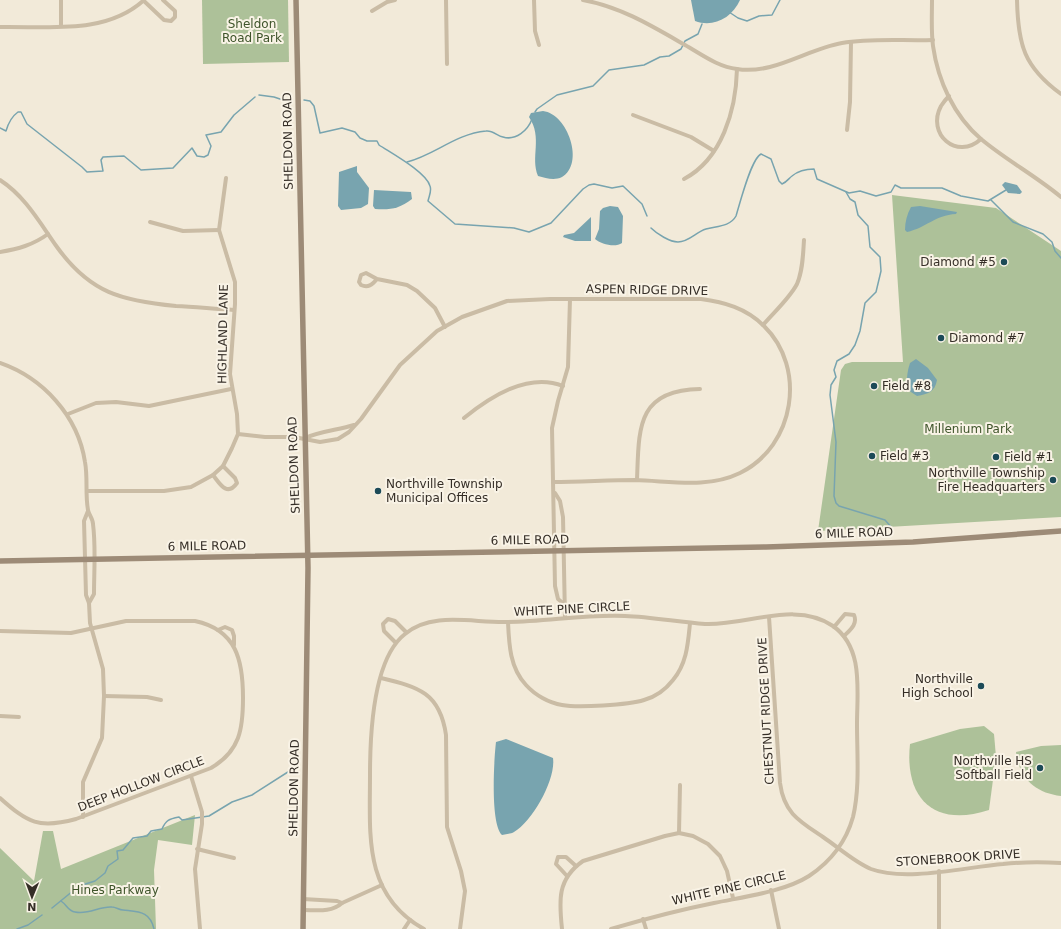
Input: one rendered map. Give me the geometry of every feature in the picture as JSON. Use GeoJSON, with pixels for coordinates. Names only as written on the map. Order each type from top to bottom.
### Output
{"type":"FeatureCollection","features":[{"type":"Feature","properties":{"kind":"street"},"geometry":{"type":"LineString","coordinates":[[61,0],[61,26]]}},
{"type":"Feature","properties":{"kind":"street"},"geometry":{"type":"LineString","coordinates":[[0,27],[61,26],[104,23],[129,13],[144,0],[164,20],[171,21],[175,17],[175,11],[163,0]]}},
{"type":"Feature","properties":{"kind":"street","name":"SHELDON ROAD"},"geometry":{"type":"LineString","coordinates":[[296,0],[308,590],[303,929]]}},
{"type":"Feature","properties":{"kind":"street"},"geometry":{"type":"LineString","coordinates":[[372,11],[387,2],[395,0]]}},
{"type":"Feature","properties":{"kind":"street"},"geometry":{"type":"LineString","coordinates":[[446,0],[447,64]]}},
{"type":"Feature","properties":{"kind":"street"},"geometry":{"type":"LineString","coordinates":[[534,0],[535,31],[539,45]]}},
{"type":"Feature","properties":{"kind":"street"},"geometry":{"type":"LineString","coordinates":[[583,0],[623,11],[719,63],[737,69],[758,69],[826,46],[851,42],[932,40]]}},
{"type":"Feature","properties":{"kind":"street"},"geometry":{"type":"LineString","coordinates":[[932,0],[932,40],[936,64],[949,96],[964,120],[981,139],[1061,197]]}},
{"type":"Feature","properties":{"kind":"street"},"geometry":{"type":"LineString","coordinates":[[1017,0],[1018,35],[1022,50],[1036,73],[1061,94]]}},
{"type":"Feature","properties":{"kind":"street"},"geometry":{"type":"LineString","coordinates":[[846,130],[850,102],[851,42]]}},
{"type":"Feature","properties":{"kind":"street"},"geometry":{"type":"LineString","coordinates":[[684,179],[695,173],[714,151],[724,134],[737,88],[737,69]]}},
{"type":"Feature","properties":{"kind":"street"},"geometry":{"type":"LineString","coordinates":[[949,96],[940,106],[938,119],[938,129],[943,138],[950,144],[960,148],[973,146],[981,139]]}},
{"type":"Feature","properties":{"kind":"street"},"geometry":{"type":"LineString","coordinates":[[633,115],[674,130],[714,151]]}},
{"type":"Feature","properties":{"kind":"street","name":"HIGHLAND LANE"},"geometry":{"type":"LineString","coordinates":[[86,491],[180,489],[203,482],[223,466],[238,434],[237,414],[231,390],[230,374],[235,282],[219,230],[226,178]]}},
{"type":"Feature","properties":{"kind":"street"},"geometry":{"type":"LineString","coordinates":[[0,180],[18,194],[72,266],[84,278],[113,294],[143,303],[234,310]]}},
{"type":"Feature","properties":{"kind":"street"},"geometry":{"type":"LineString","coordinates":[[150,222],[183,231],[219,230]]}},
{"type":"Feature","properties":{"kind":"street"},"geometry":{"type":"LineString","coordinates":[[0,252],[26,247],[48,234]]}},
{"type":"Feature","properties":{"kind":"street"},"geometry":{"type":"LineString","coordinates":[[763,325],[797,284],[802,266],[804,240]]}},
{"type":"Feature","properties":{"kind":"street"},"geometry":{"type":"LineString","coordinates":[[377,279],[407,285],[417,292],[435,308],[445,327]]}},
{"type":"Feature","properties":{"kind":"street"},"geometry":{"type":"LineString","coordinates":[[565,618],[563,517],[560,501],[554,492],[552,428],[569,356],[570,299]]}},
{"type":"Feature","properties":{"kind":"street","name":"ASPEN RIDGE DRIVE"},"geometry":{"type":"LineString","coordinates":[[238,434],[266,437],[305,438],[320,442],[338,439],[349,432],[365,415],[400,365],[419,346],[445,327],[462,317],[507,301],[570,299],[700,299],[721,302],[736,307],[763,325],[773,338],[782,354],[790,380],[789,406],[786,419],[771,447],[762,458],[746,470],[719,480],[705,483],[677,483],[637,480],[553,482]]}},
{"type":"Feature","properties":{"kind":"street"},"geometry":{"type":"LineString","coordinates":[[0,363],[22,374],[45,389],[68,414],[80,440],[86,462],[88,512],[93,522],[94,594],[89,603]]}},
{"type":"Feature","properties":{"kind":"street"},"geometry":{"type":"LineString","coordinates":[[464,418],[491,397],[515,387],[544,383],[563,386]]}},
{"type":"Feature","properties":{"kind":"street"},"geometry":{"type":"LineString","coordinates":[[637,480],[641,427],[649,410],[660,398],[669,393],[677,390],[700,389]]}},
{"type":"Feature","properties":{"kind":"street"},"geometry":{"type":"LineString","coordinates":[[68,414],[96,403],[116,402],[149,406],[231,390]]}},
{"type":"Feature","properties":{"kind":"street"},"geometry":{"type":"LineString","coordinates":[[305,438],[320,431],[342,429],[354,425]]}},
{"type":"Feature","properties":{"kind":"street"},"geometry":{"type":"LineString","coordinates":[[213,475],[225,489],[229,490],[234,488],[237,484],[235,478],[223,466]]}},
{"type":"Feature","properties":{"kind":"street","name":"WHITE PINE CIRCLE"},"geometry":{"type":"LineString","coordinates":[[554,492],[552,503],[555,586],[558,598],[564,604]]}},
{"type":"Feature","properties":{"kind":"street"},"geometry":{"type":"LineString","coordinates":[[83,816],[83,782],[102,738],[104,696],[102,669],[92,629],[89,603],[86,595],[84,521],[88,512]]}},
{"type":"Feature","properties":{"kind":"street","name":"6 MILE ROAD"},"geometry":{"type":"LineString","coordinates":[[0,561],[554,551],[913,542],[1061,531]]}},
{"type":"Feature","properties":{"kind":"street","name":"WHITE PINE CIRCLE"},"geometry":{"type":"LineString","coordinates":[[424,929],[396,908],[384,891],[372,855],[370,830],[371,724],[389,653],[395,642],[406,632],[418,624],[439,620],[508,622],[624,616],[708,624],[792,614],[808,615],[834,627],[844,636],[852,650],[857,670],[856,790],[852,818],[839,848],[827,862],[808,876],[771,890],[642,919],[611,929]]}},
{"type":"Feature","properties":{"kind":"street"},"geometry":{"type":"LineString","coordinates":[[834,627],[845,614],[854,615],[856,619],[854,624],[844,636]]}},
{"type":"Feature","properties":{"kind":"street","name":"CHESTNUT RIDGE DRIVE"},"geometry":{"type":"LineString","coordinates":[[769,617],[780,783],[783,799],[795,817],[839,848]]}},
{"type":"Feature","properties":{"kind":"street"},"geometry":{"type":"LineString","coordinates":[[395,642],[384,631],[383,624],[388,619],[395,621],[406,632]]}},
{"type":"Feature","properties":{"kind":"street","name":"DEEP HOLLOW CIRCLE"},"geometry":{"type":"LineString","coordinates":[[0,631],[70,633],[126,621],[184,620],[205,623],[218,630],[234,646],[241,662],[243,676],[243,718],[239,737],[232,750],[220,762],[191,776],[60,824],[32,822],[18,815],[0,798]]}},
{"type":"Feature","properties":{"kind":"street"},"geometry":{"type":"LineString","coordinates":[[508,622],[512,660],[522,681],[539,696],[557,704],[570,706],[637,702],[651,698],[660,692],[672,682],[681,669],[687,650],[690,623]]}},
{"type":"Feature","properties":{"kind":"street","name":"DEEP HOLLOW CIRCLE"},"geometry":{"type":"LineString","coordinates":[[218,630],[225,627],[232,630],[234,636],[234,646]]}},
{"type":"Feature","properties":{"kind":"street"},"geometry":{"type":"LineString","coordinates":[[382,678],[410,685],[422,690],[439,708],[444,720],[446,735],[447,827],[461,871],[465,891],[460,929]]}},
{"type":"Feature","properties":{"kind":"street"},"geometry":{"type":"LineString","coordinates":[[104,696],[147,697],[161,700]]}},
{"type":"Feature","properties":{"kind":"street"},"geometry":{"type":"LineString","coordinates":[[0,716],[19,716]]}},
{"type":"Feature","properties":{"kind":"street"},"geometry":{"type":"LineString","coordinates":[[191,776],[202,812],[202,824],[195,869],[200,929]]}},
{"type":"Feature","properties":{"kind":"street"},"geometry":{"type":"LineString","coordinates":[[679,833],[680,785]]}},
{"type":"Feature","properties":{"kind":"street"},"geometry":{"type":"LineString","coordinates":[[562,929],[559,903],[564,881],[576,866],[583,861],[679,833],[701,840],[720,856],[733,898]]}},
{"type":"Feature","properties":{"kind":"street","name":"STONEBROOK DRIVE"},"geometry":{"type":"LineString","coordinates":[[839,848],[865,866],[895,874],[1004,864],[1061,863]]}},
{"type":"Feature","properties":{"kind":"street"},"geometry":{"type":"LineString","coordinates":[[197,849],[234,858]]}},
{"type":"Feature","properties":{"kind":"street"},"geometry":{"type":"LineString","coordinates":[[567,876],[556,864],[558,857],[566,857],[576,866]]}},
{"type":"Feature","properties":{"kind":"street"},"geometry":{"type":"LineString","coordinates":[[939,871],[939,929]]}},
{"type":"Feature","properties":{"kind":"street"},"geometry":{"type":"LineString","coordinates":[[303,910],[325,910],[337,908],[342,903],[382,885]]}},
{"type":"Feature","properties":{"kind":"street"},"geometry":{"type":"LineString","coordinates":[[771,890],[779,929]]}},
{"type":"Feature","properties":{"kind":"street"},"geometry":{"type":"LineString","coordinates":[[303,899],[337,901],[342,903]]}},
{"type":"Feature","properties":{"kind":"street"},"geometry":{"type":"LineString","coordinates":[[642,919],[646,929]]}},
{"type":"Feature","properties":{"kind":"street"},"geometry":{"type":"LineString","coordinates":[[404,929],[410,920]]}},
{"type":"Feature","properties":{"kind":"green space","name":"Sheldon Road Park"},"geometry":{"type":"Polygon","coordinates":[[[202,0],[288,0],[289,62],[203,64],[202,0]]]}},
{"type":"Feature","properties":{"kind":"green space","name":"Millenium Park"},"geometry":{"type":"Polygon","coordinates":[[[892,195],[996,208],[1061,251],[1061,517],[818,531],[841,370],[845,364],[852,362],[903,362],[892,195]]]}},
{"type":"Feature","properties":{"kind":"green space"},"geometry":{"type":"Polygon","coordinates":[[[984,726],[994,734],[996,757],[989,810],[970,815],[953,815],[939,812],[927,804],[918,794],[912,780],[909,763],[910,744],[960,729],[984,726]]]}},
{"type":"Feature","properties":{"kind":"green space","name":"Northville HS Softball Field"},"geometry":{"type":"Polygon","coordinates":[[[1061,745],[1061,796],[1043,792],[1030,783],[1021,769],[1016,752],[1041,746],[1061,745]]]}},
{"type":"Feature","properties":{"kind":"green space","name":"Hines Parkway"},"geometry":{"type":"Polygon","coordinates":[[[195,815],[192,845],[158,840],[154,870],[156,929],[0,929],[0,848],[34,881],[43,831],[53,831],[61,869],[195,815]]]}},
{"type":"Feature","properties":{"kind":"water"},"geometry":{"type":"Polygon","coordinates":[[[691,0],[740,0],[732,12],[721,20],[702,23],[695,21],[691,0]]]}},
{"type":"Feature","properties":{"kind":"water"},"geometry":{"type":"Polygon","coordinates":[[[543,111],[552,114],[560,121],[566,130],[573,151],[569,171],[562,177],[556,179],[538,176],[536,169],[535,132],[529,117],[531,113],[543,111]]]}},
{"type":"Feature","properties":{"kind":"water"},"geometry":{"type":"Polygon","coordinates":[[[357,166],[357,172],[369,188],[368,204],[361,208],[341,210],[338,206],[339,172],[357,166]]]}},
{"type":"Feature","properties":{"kind":"water"},"geometry":{"type":"Polygon","coordinates":[[[1005,182],[1017,185],[1022,192],[1020,194],[1008,193],[1002,185],[1005,182]]]}},
{"type":"Feature","properties":{"kind":"water"},"geometry":{"type":"Polygon","coordinates":[[[374,190],[411,192],[412,199],[403,205],[394,208],[375,209],[373,206],[374,190]]]}},
{"type":"Feature","properties":{"kind":"water"},"geometry":{"type":"Polygon","coordinates":[[[610,206],[618,207],[623,216],[622,243],[616,245],[604,244],[595,239],[599,229],[600,211],[603,208],[610,206]]]}},
{"type":"Feature","properties":{"kind":"water"},"geometry":{"type":"Polygon","coordinates":[[[920,206],[957,212],[956,214],[936,219],[920,228],[907,232],[905,230],[905,224],[911,207],[920,206]]]}},
{"type":"Feature","properties":{"kind":"water"},"geometry":{"type":"Polygon","coordinates":[[[591,217],[591,241],[575,241],[563,237],[564,235],[574,233],[591,217]]]}},
{"type":"Feature","properties":{"kind":"water"},"geometry":{"type":"Polygon","coordinates":[[[916,359],[928,368],[937,380],[933,390],[917,396],[908,390],[907,383],[910,363],[916,359]]]}},
{"type":"Feature","properties":{"kind":"water"},"geometry":{"type":"Polygon","coordinates":[[[506,739],[553,758],[553,767],[551,777],[542,799],[529,819],[514,832],[502,835],[498,829],[494,805],[494,762],[496,742],[506,739]]]}},
{"type":"Feature","properties":{"kind":"waterway"},"geometry":{"type":"LineString","coordinates":[[729,12],[738,18],[747,21],[759,16],[772,15],[780,0]]}},
{"type":"Feature","properties":{"kind":"waterway"},"geometry":{"type":"LineString","coordinates":[[535,112],[557,95],[593,86],[609,70],[644,65],[660,57],[669,56],[681,49],[685,41],[698,34],[702,24]]}},
{"type":"Feature","properties":{"kind":"waterway"},"geometry":{"type":"LineString","coordinates":[[259,95],[274,97],[289,102]]}},
{"type":"Feature","properties":{"kind":"waterway"},"geometry":{"type":"LineString","coordinates":[[0,128],[6,131],[12,118],[18,112],[21,112],[27,124],[87,172],[103,171],[101,160],[103,157],[124,156],[141,170],[173,168],[192,148],[197,156],[204,157],[208,155],[211,146],[206,135],[221,132],[234,115],[255,97]]}},
{"type":"Feature","properties":{"kind":"waterway"},"geometry":{"type":"LineString","coordinates":[[304,100],[310,101],[314,106],[320,133],[342,128],[355,132],[360,138],[367,141],[377,141],[379,145],[415,169],[422,175],[431,188],[428,201],[455,224],[514,228],[529,232],[551,223],[583,189],[594,184],[612,188],[623,186],[642,204],[647,216]]}},
{"type":"Feature","properties":{"kind":"waterway"},"geometry":{"type":"LineString","coordinates":[[407,162],[427,155],[455,140],[475,133],[488,131],[508,138],[517,136],[528,127],[532,119]]}},
{"type":"Feature","properties":{"kind":"waterway"},"geometry":{"type":"LineString","coordinates":[[651,228],[671,241],[682,242],[699,232],[722,226],[733,220],[736,216],[753,164],[761,154],[771,159],[779,181],[782,184],[797,173],[814,169],[817,179],[849,193],[860,191],[876,196],[891,192],[895,185],[901,188],[942,188],[961,196],[988,201],[1006,190]]}},
{"type":"Feature","properties":{"kind":"waterway"},"geometry":{"type":"LineString","coordinates":[[846,192],[850,199],[855,202],[858,215],[868,226],[870,247],[880,257],[881,271],[876,292],[865,303],[860,331],[855,345],[849,354],[837,361],[834,370],[836,377],[831,385],[830,395],[836,442],[834,496],[836,503],[839,506],[885,520],[892,528]]}},
{"type":"Feature","properties":{"kind":"waterway"},"geometry":{"type":"LineString","coordinates":[[991,200],[1013,222],[1043,234],[1052,242],[1055,251],[1061,258]]}},
{"type":"Feature","properties":{"kind":"waterway"},"geometry":{"type":"LineString","coordinates":[[52,908],[79,886],[95,881],[105,873],[108,866],[118,859],[117,851],[123,850],[133,838],[147,836],[151,831],[162,829],[166,822],[173,818],[179,817],[182,820],[209,816],[232,802],[252,795],[291,770]]}},
{"type":"Feature","properties":{"kind":"waterway"},"geometry":{"type":"LineString","coordinates":[[61,901],[71,910],[80,913],[107,907],[115,907],[122,910],[139,912],[150,919],[154,929]]}},
{"type":"Feature","properties":{"kind":"waterway"},"geometry":{"type":"LineString","coordinates":[[17,929],[28,925],[42,915]]}},
{"type":"Feature","properties":{"kind":"place","name":"Diamond #5"},"geometry":{"type":"Point","coordinates":[1004,262]}},
{"type":"Feature","properties":{"kind":"place","name":"Diamond #7"},"geometry":{"type":"Point","coordinates":[941,338]}},
{"type":"Feature","properties":{"kind":"place","name":"Field #8"},"geometry":{"type":"Point","coordinates":[874,386]}},
{"type":"Feature","properties":{"kind":"place","name":"Field #3"},"geometry":{"type":"Point","coordinates":[872,456]}},
{"type":"Feature","properties":{"kind":"place","name":"Field #1"},"geometry":{"type":"Point","coordinates":[996,457]}},
{"type":"Feature","properties":{"kind":"place","name":"Northville Township Fire Headquarters"},"geometry":{"type":"Point","coordinates":[1053,480]}},
{"type":"Feature","properties":{"kind":"place","name":"Northville Township Municipal Offices"},"geometry":{"type":"Point","coordinates":[378,491]}},
{"type":"Feature","properties":{"kind":"place","name":"Northville High School"},"geometry":{"type":"Point","coordinates":[981,686]}},
{"type":"Feature","properties":{"kind":"place","name":"Northville HS Softball Field"},"geometry":{"type":"Point","coordinates":[1040,768]}}]}
